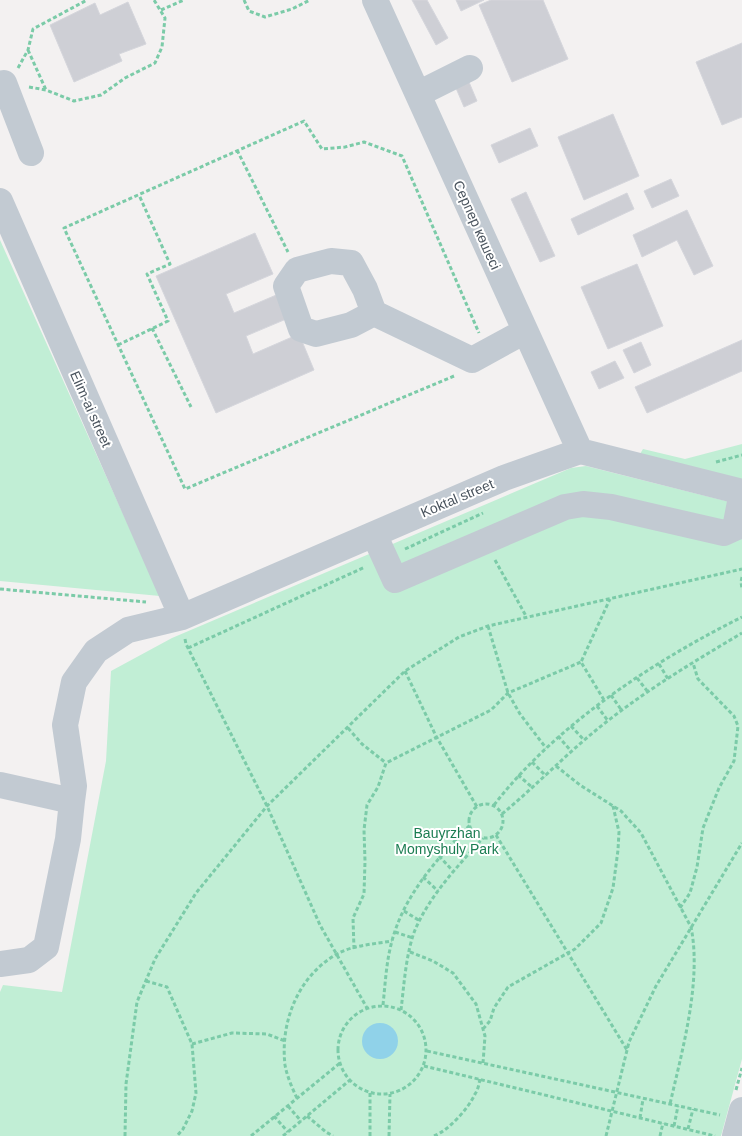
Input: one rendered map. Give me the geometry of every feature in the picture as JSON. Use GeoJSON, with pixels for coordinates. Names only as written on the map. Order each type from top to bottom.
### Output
{"type":"FeatureCollection","features":[{"type":"Feature","properties":{"kind":"street","name":"Серпер көшесі"},"geometry":{"type":"LineString","coordinates":[[375,0],[580,451]]}},
{"type":"Feature","properties":{"kind":"street"},"geometry":{"type":"LineString","coordinates":[[418,94],[470,68]]}},
{"type":"Feature","properties":{"kind":"street"},"geometry":{"type":"LineString","coordinates":[[2,84],[31,153]]}},
{"type":"Feature","properties":{"kind":"street","name":"Elim-ai street"},"geometry":{"type":"LineString","coordinates":[[0,201],[182,617]]}},
{"type":"Feature","properties":{"kind":"street"},"geometry":{"type":"LineString","coordinates":[[374,313],[352,325],[316,334],[300,329],[286,286],[297,270],[331,261],[351,263],[366,289],[374,313],[472,360],[525,331]]}},
{"type":"Feature","properties":{"kind":"street"},"geometry":{"type":"LineString","coordinates":[[374,534],[396,580],[565,507],[583,504],[611,507],[724,532],[735,528],[742,492],[580,451]]}},
{"type":"Feature","properties":{"kind":"street","name":"Koktal street"},"geometry":{"type":"LineString","coordinates":[[0,964],[29,960],[46,947],[68,839],[74,786],[65,725],[74,682],[96,650],[128,630],[182,617],[504,478],[580,451]]}},
{"type":"Feature","properties":{"kind":"street"},"geometry":{"type":"LineString","coordinates":[[0,785],[72,800]]}},
{"type":"Feature","properties":{"kind":"path"},"geometry":{"type":"LineString","coordinates":[[2,84],[21,65],[28,50],[33,28],[87,0]]}},
{"type":"Feature","properties":{"kind":"path"},"geometry":{"type":"LineString","coordinates":[[2,84],[46,90],[74,101],[101,95],[125,78],[155,63],[162,47],[165,18],[154,0]]}},
{"type":"Feature","properties":{"kind":"path"},"geometry":{"type":"LineString","coordinates":[[161,10],[184,0]]}},
{"type":"Feature","properties":{"kind":"path"},"geometry":{"type":"LineString","coordinates":[[244,0],[249,11],[265,16],[292,9],[310,0]]}},
{"type":"Feature","properties":{"kind":"path"},"geometry":{"type":"LineString","coordinates":[[28,50],[46,90]]}},
{"type":"Feature","properties":{"kind":"path"},"geometry":{"type":"LineString","coordinates":[[236,150],[297,270]]}},
{"type":"Feature","properties":{"kind":"path"},"geometry":{"type":"LineString","coordinates":[[118,345],[168,321],[147,274],[170,264],[139,195]]}},
{"type":"Feature","properties":{"kind":"path"},"geometry":{"type":"LineString","coordinates":[[152,328],[191,408]]}},
{"type":"Feature","properties":{"kind":"path"},"geometry":{"type":"LineString","coordinates":[[710,464],[742,455]]}},
{"type":"Feature","properties":{"kind":"path"},"geometry":{"type":"LineString","coordinates":[[485,541],[526,616]]}},
{"type":"Feature","properties":{"kind":"path"},"geometry":{"type":"LineString","coordinates":[[188,648],[385,558]]}},
{"type":"Feature","properties":{"kind":"path"},"geometry":{"type":"LineString","coordinates":[[125,1136],[126,1084],[137,1002],[155,959],[196,893],[267,806],[405,672],[459,637],[488,626],[742,569]]}},
{"type":"Feature","properties":{"kind":"path"},"geometry":{"type":"LineString","coordinates":[[742,577],[740,582],[742,589]]}},
{"type":"Feature","properties":{"kind":"path"},"geometry":{"type":"LineString","coordinates":[[0,589],[154,602]]}},
{"type":"Feature","properties":{"kind":"path"},"geometry":{"type":"LineString","coordinates":[[354,949],[353,918],[364,894],[366,861],[364,830],[367,806],[378,787],[386,763],[403,756],[436,736],[491,710],[508,693],[581,662],[610,599]]}},
{"type":"Feature","properties":{"kind":"path"},"geometry":{"type":"LineString","coordinates":[[494,805],[518,775],[558,736],[604,700],[704,635],[742,616]]}},
{"type":"Feature","properties":{"kind":"path"},"geometry":{"type":"LineString","coordinates":[[182,617],[186,644],[267,806],[320,925],[367,1008]]}},
{"type":"Feature","properties":{"kind":"path"},"geometry":{"type":"LineString","coordinates":[[488,626],[508,693],[520,714],[546,748]]}},
{"type":"Feature","properties":{"kind":"path"},"geometry":{"type":"LineString","coordinates":[[502,814],[534,788],[571,751],[608,721],[693,662],[742,633]]}},
{"type":"Feature","properties":{"kind":"path"},"geometry":{"type":"LineString","coordinates":[[581,662],[604,700]]}},
{"type":"Feature","properties":{"kind":"path"},"geometry":{"type":"LineString","coordinates":[[680,908],[690,893],[704,828],[719,788],[734,761],[738,726],[734,716],[698,678],[693,662]]}},
{"type":"Feature","properties":{"kind":"path"},"geometry":{"type":"LineString","coordinates":[[659,664],[668,679]]}},
{"type":"Feature","properties":{"kind":"path"},"geometry":{"type":"LineString","coordinates":[[405,672],[436,736],[477,807]]}},
{"type":"Feature","properties":{"kind":"path"},"geometry":{"type":"LineString","coordinates":[[637,678],[648,692]]}},
{"type":"Feature","properties":{"kind":"path"},"geometry":{"type":"LineString","coordinates":[[611,696],[622,711]]}},
{"type":"Feature","properties":{"kind":"path"},"geometry":{"type":"LineString","coordinates":[[597,706],[608,721]]}},
{"type":"Feature","properties":{"kind":"path"},"geometry":{"type":"LineString","coordinates":[[571,726],[584,740]]}},
{"type":"Feature","properties":{"kind":"path"},"geometry":{"type":"LineString","coordinates":[[348,728],[362,744],[386,763]]}},
{"type":"Feature","properties":{"kind":"path"},"geometry":{"type":"LineString","coordinates":[[558,736],[571,751]]}},
{"type":"Feature","properties":{"kind":"path"},"geometry":{"type":"LineString","coordinates":[[532,762],[546,776]]}},
{"type":"Feature","properties":{"kind":"path"},"geometry":{"type":"LineString","coordinates":[[556,766],[580,785],[621,811],[641,833],[691,928],[693,940],[693,981],[684,1045],[670,1104]]}},
{"type":"Feature","properties":{"kind":"path"},"geometry":{"type":"LineString","coordinates":[[518,775],[534,788]]}},
{"type":"Feature","properties":{"kind":"path"},"geometry":{"type":"LineString","coordinates":[[484,804],[494,805],[502,814],[503,826],[496,835],[483,838],[475,834],[470,825],[471,814],[477,807],[484,804]]}},
{"type":"Feature","properties":{"kind":"path"},"geometry":{"type":"LineString","coordinates":[[483,1029],[490,1021],[494,1008],[508,987],[575,949],[601,923],[613,888],[619,832],[613,806]]}},
{"type":"Feature","properties":{"kind":"path"},"geometry":{"type":"LineString","coordinates":[[383,1005],[392,941],[404,910],[418,883],[440,856],[470,825]]}},
{"type":"Feature","properties":{"kind":"path"},"geometry":{"type":"LineString","coordinates":[[496,835],[627,1051]]}},
{"type":"Feature","properties":{"kind":"path"},"geometry":{"type":"LineString","coordinates":[[401,1010],[410,952],[420,921],[430,901],[483,838]]}},
{"type":"Feature","properties":{"kind":"path"},"geometry":{"type":"LineString","coordinates":[[606,1136],[630,1042],[656,986],[742,842]]}},
{"type":"Feature","properties":{"kind":"path"},"geometry":{"type":"LineString","coordinates":[[440,856],[454,872]]}},
{"type":"Feature","properties":{"kind":"path"},"geometry":{"type":"LineString","coordinates":[[423,877],[438,891]]}},
{"type":"Feature","properties":{"kind":"path"},"geometry":{"type":"LineString","coordinates":[[404,910],[420,921]]}},
{"type":"Feature","properties":{"kind":"path"},"geometry":{"type":"LineString","coordinates":[[396,932],[413,938]]}},
{"type":"Feature","properties":{"kind":"path"},"geometry":{"type":"LineString","coordinates":[[297,1098],[285,1066],[285,1041],[290,1014],[301,987],[314,970],[337,954],[392,941]]}},
{"type":"Feature","properties":{"kind":"path"},"geometry":{"type":"LineString","coordinates":[[410,952],[434,961],[454,973],[476,1004],[485,1036],[484,1063]]}},
{"type":"Feature","properties":{"kind":"path"},"geometry":{"type":"LineString","coordinates":[[146,981],[167,987],[192,1044],[196,1093],[192,1111],[183,1129],[176,1136]]}},
{"type":"Feature","properties":{"kind":"path"},"geometry":{"type":"LineString","coordinates":[[383,1005],[393,1006],[407,1012],[418,1022],[425,1036],[427,1051],[424,1066],[416,1079],[404,1089],[390,1094],[370,1093],[356,1086],[345,1075],[340,1063],[338,1046],[341,1031],[350,1018],[362,1009],[383,1005]]}},
{"type":"Feature","properties":{"kind":"path"},"geometry":{"type":"LineString","coordinates":[[192,1044],[232,1034],[267,1034],[285,1041]]}},
{"type":"Feature","properties":{"kind":"path"},"geometry":{"type":"LineString","coordinates":[[427,1051],[616,1094],[693,1109],[736,1121]]}},
{"type":"Feature","properties":{"kind":"path"},"geometry":{"type":"LineString","coordinates":[[251,1136],[340,1063]]}},
{"type":"Feature","properties":{"kind":"path"},"geometry":{"type":"LineString","coordinates":[[424,1066],[716,1136]]}},
{"type":"Feature","properties":{"kind":"path"},"geometry":{"type":"LineString","coordinates":[[434,1136],[442,1133],[456,1119],[475,1095],[480,1079]]}},
{"type":"Feature","properties":{"kind":"path"},"geometry":{"type":"LineString","coordinates":[[283,1136],[350,1080]]}},
{"type":"Feature","properties":{"kind":"path"},"geometry":{"type":"LineString","coordinates":[[370,1093],[370,1136]]}},
{"type":"Feature","properties":{"kind":"path"},"geometry":{"type":"LineString","coordinates":[[388,1136],[390,1094]]}},
{"type":"Feature","properties":{"kind":"path"},"geometry":{"type":"LineString","coordinates":[[640,1118],[643,1099]]}},
{"type":"Feature","properties":{"kind":"path"},"geometry":{"type":"LineString","coordinates":[[288,1106],[300,1121]]}},
{"type":"Feature","properties":{"kind":"path"},"geometry":{"type":"LineString","coordinates":[[674,1126],[678,1106]]}},
{"type":"Feature","properties":{"kind":"path"},"geometry":{"type":"LineString","coordinates":[[688,1129],[693,1109]]}},
{"type":"Feature","properties":{"kind":"path"},"geometry":{"type":"LineString","coordinates":[[274,1116],[288,1132]]}},
{"type":"Feature","properties":{"kind":"path"},"geometry":{"type":"LineString","coordinates":[[307,1116],[326,1132],[334,1136]]}},
{"type":"Feature","properties":{"kind":"path"},"geometry":{"type":"LineString","coordinates":[[660,1136],[663,1123]]}},
{"type":"Feature","properties":{"kind":"green space"},"geometry":{"type":"Polygon","coordinates":[[[0,240],[160,596],[0,581],[0,240]]]}},
{"type":"Feature","properties":{"kind":"green space"},"geometry":{"type":"Polygon","coordinates":[[[742,444],[742,481],[640,454],[643,449],[685,459],[742,444]]]}},
{"type":"Feature","properties":{"kind":"green space","name":"Bauyrzhan Momyshuly Park"},"geometry":{"type":"Polygon","coordinates":[[[586,466],[742,505],[742,1059],[721,1136],[0,1136],[0,992],[3,985],[62,992],[106,761],[111,671],[172,638],[571,468],[586,466]]]}},
{"type":"Feature","properties":{"kind":"water"},"geometry":{"type":"Polygon","coordinates":[[[380,1023],[387,1024],[393,1028],[397,1034],[397,1048],[393,1054],[387,1058],[380,1059],[373,1058],[367,1054],[363,1048],[362,1041],[363,1034],[367,1028],[373,1024],[380,1023]]]}},
{"type":"Feature","properties":{"kind":"building"},"geometry":{"type":"Polygon","coordinates":[[[412,0],[427,0],[448,38],[436,45],[412,0]]]}},
{"type":"Feature","properties":{"kind":"building"},"geometry":{"type":"Polygon","coordinates":[[[456,0],[484,0],[461,11],[456,0]]]}},
{"type":"Feature","properties":{"kind":"building"},"geometry":{"type":"Polygon","coordinates":[[[491,0],[543,0],[568,59],[512,82],[479,5],[491,0]]]}},
{"type":"Feature","properties":{"kind":"building"},"geometry":{"type":"Polygon","coordinates":[[[128,2],[146,44],[119,54],[122,61],[74,82],[50,25],[95,3],[100,15],[128,2]]]}},
{"type":"Feature","properties":{"kind":"building"},"geometry":{"type":"Polygon","coordinates":[[[742,43],[742,117],[722,125],[696,62],[742,43]]]}},
{"type":"Feature","properties":{"kind":"building"},"geometry":{"type":"Polygon","coordinates":[[[466,75],[477,101],[464,107],[453,81],[466,75]]]}},
{"type":"Feature","properties":{"kind":"building"},"geometry":{"type":"Polygon","coordinates":[[[613,114],[639,176],[584,200],[558,137],[613,114]]]}},
{"type":"Feature","properties":{"kind":"building"},"geometry":{"type":"Polygon","coordinates":[[[530,128],[538,146],[499,163],[491,145],[530,128]]]}},
{"type":"Feature","properties":{"kind":"building"},"geometry":{"type":"Polygon","coordinates":[[[671,179],[679,196],[652,208],[644,191],[671,179]]]}},
{"type":"Feature","properties":{"kind":"building"},"geometry":{"type":"Polygon","coordinates":[[[526,192],[555,256],[540,262],[511,199],[526,192]]]}},
{"type":"Feature","properties":{"kind":"building"},"geometry":{"type":"Polygon","coordinates":[[[627,193],[634,209],[578,235],[571,219],[627,193]]]}},
{"type":"Feature","properties":{"kind":"building"},"geometry":{"type":"Polygon","coordinates":[[[687,210],[713,266],[694,275],[677,240],[642,257],[633,235],[687,210]]]}},
{"type":"Feature","properties":{"kind":"building"},"geometry":{"type":"Polygon","coordinates":[[[255,233],[273,274],[226,294],[234,313],[281,293],[291,317],[246,336],[253,354],[299,334],[314,370],[216,413],[156,276],[255,233]]]}},
{"type":"Feature","properties":{"kind":"building"},"geometry":{"type":"Polygon","coordinates":[[[637,264],[663,326],[608,349],[581,287],[637,264]]]}},
{"type":"Feature","properties":{"kind":"building"},"geometry":{"type":"Polygon","coordinates":[[[742,340],[742,371],[647,413],[635,387],[742,340]]]}},
{"type":"Feature","properties":{"kind":"building"},"geometry":{"type":"Polygon","coordinates":[[[641,342],[651,365],[634,373],[623,350],[641,342]]]}},
{"type":"Feature","properties":{"kind":"building"},"geometry":{"type":"Polygon","coordinates":[[[615,361],[624,378],[599,389],[591,372],[615,361]]]}}]}
